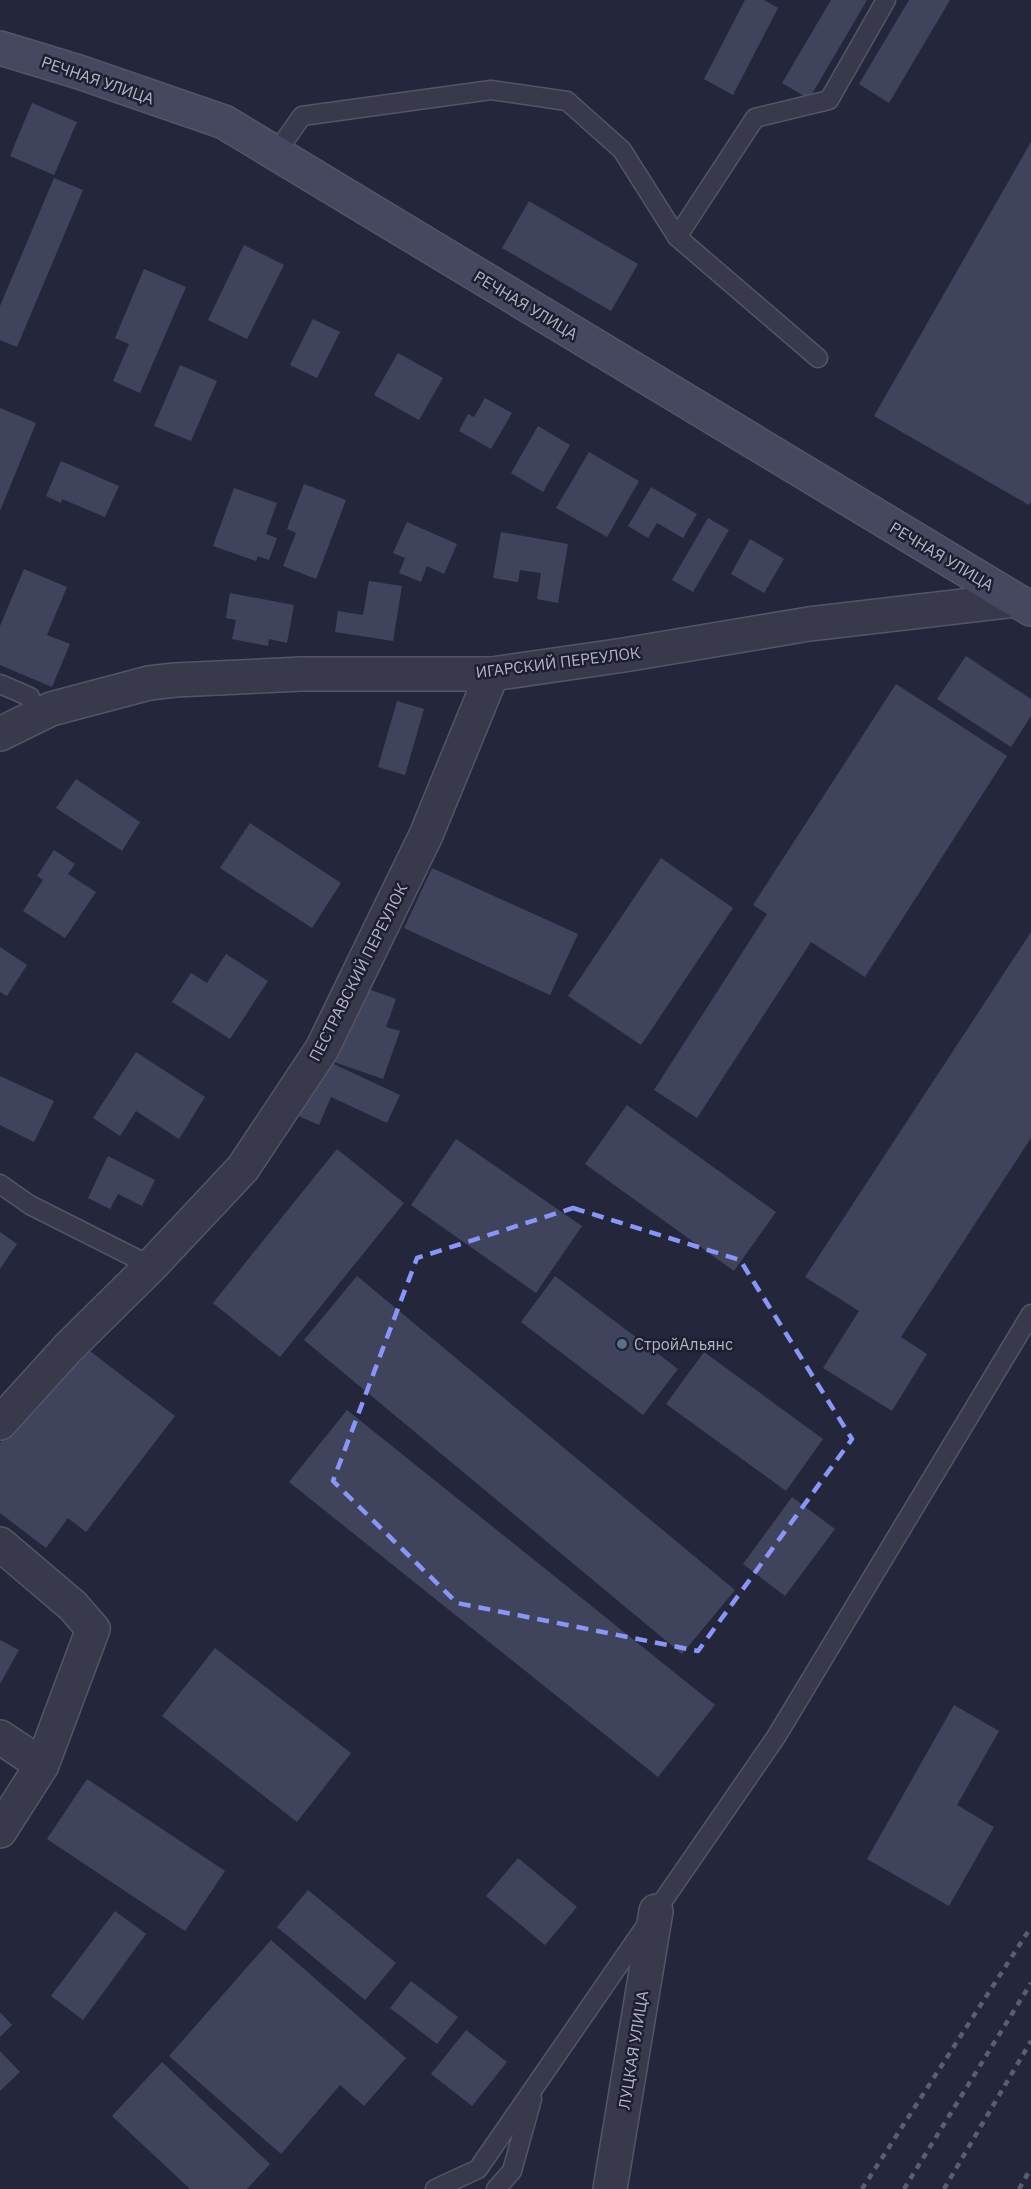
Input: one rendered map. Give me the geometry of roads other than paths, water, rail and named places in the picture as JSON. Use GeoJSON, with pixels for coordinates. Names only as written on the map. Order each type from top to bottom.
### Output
{"type":"FeatureCollection","features":[{"type":"Feature","properties":{"kind":"street","name":"РЕЧНАЯ УЛИЦА"},"geometry":{"type":"LineString","coordinates":[[0,48],[79,72],[224,122],[1026,600]]}},
{"type":"Feature","properties":{"kind":"street","name":"ИГАРСКИЙ ПЕРЕУЛОК"},"geometry":{"type":"LineString","coordinates":[[0,734],[51,709],[149,683],[302,674],[492,674],[810,624],[1026,600]]}},
{"type":"Feature","properties":{"kind":"street","name":"ПЕСТРАВСКИЙ ПЕРЕУЛОК"},"geometry":{"type":"LineString","coordinates":[[0,1422],[68,1348],[151,1266],[243,1168],[322,1049],[426,836],[492,674]]}},
{"type":"Feature","properties":{"kind":"street"},"geometry":{"type":"LineString","coordinates":[[0,1544],[73,1606],[93,1629],[42,1765],[0,1831]]}},
{"type":"Feature","properties":{"kind":"street"},"geometry":{"type":"LineString","coordinates":[[0,1737],[42,1765]]}},
{"type":"Feature","properties":{"kind":"street","name":"ЛУЦКАЯ УЛИЦА"},"geometry":{"type":"LineString","coordinates":[[610,2189],[656,1911]]}},
{"type":"Feature","properties":{"kind":"lane"},"geometry":{"type":"LineString","coordinates":[[677,237],[755,118],[829,100],[886,0]]}},
{"type":"Feature","properties":{"kind":"lane"},"geometry":{"type":"LineString","coordinates":[[276,153],[302,116],[491,90],[567,101],[622,150],[677,237],[819,358]]}},
{"type":"Feature","properties":{"kind":"lane"},"geometry":{"type":"LineString","coordinates":[[0,684],[30,697]]}},
{"type":"Feature","properties":{"kind":"lane"},"geometry":{"type":"LineString","coordinates":[[0,1184],[30,1205],[151,1266]]}},
{"type":"Feature","properties":{"kind":"lane"},"geometry":{"type":"LineString","coordinates":[[435,2189],[478,2169],[776,1737],[1031,1314]]}},
{"type":"Feature","properties":{"kind":"lane"},"geometry":{"type":"LineString","coordinates":[[496,2189],[512,2171],[535,2086]]}},
{"type":"Feature","properties":{"kind":"railway"},"geometry":{"type":"LineString","coordinates":[[862,2189],[1031,1927]]}},
{"type":"Feature","properties":{"kind":"railway"},"geometry":{"type":"LineString","coordinates":[[904,2189],[1031,1983]]}},
{"type":"Feature","properties":{"kind":"railway"},"geometry":{"type":"LineString","coordinates":[[944,2189],[1031,2041]]}},
{"type":"Feature","properties":{"kind":"railway"},"geometry":{"type":"LineString","coordinates":[[1019,2189],[1031,2168]]}},
{"type":"Feature","properties":{"kind":"place","name":"СтройАльянс"},"geometry":{"type":"Point","coordinates":[622,1344]}}]}
